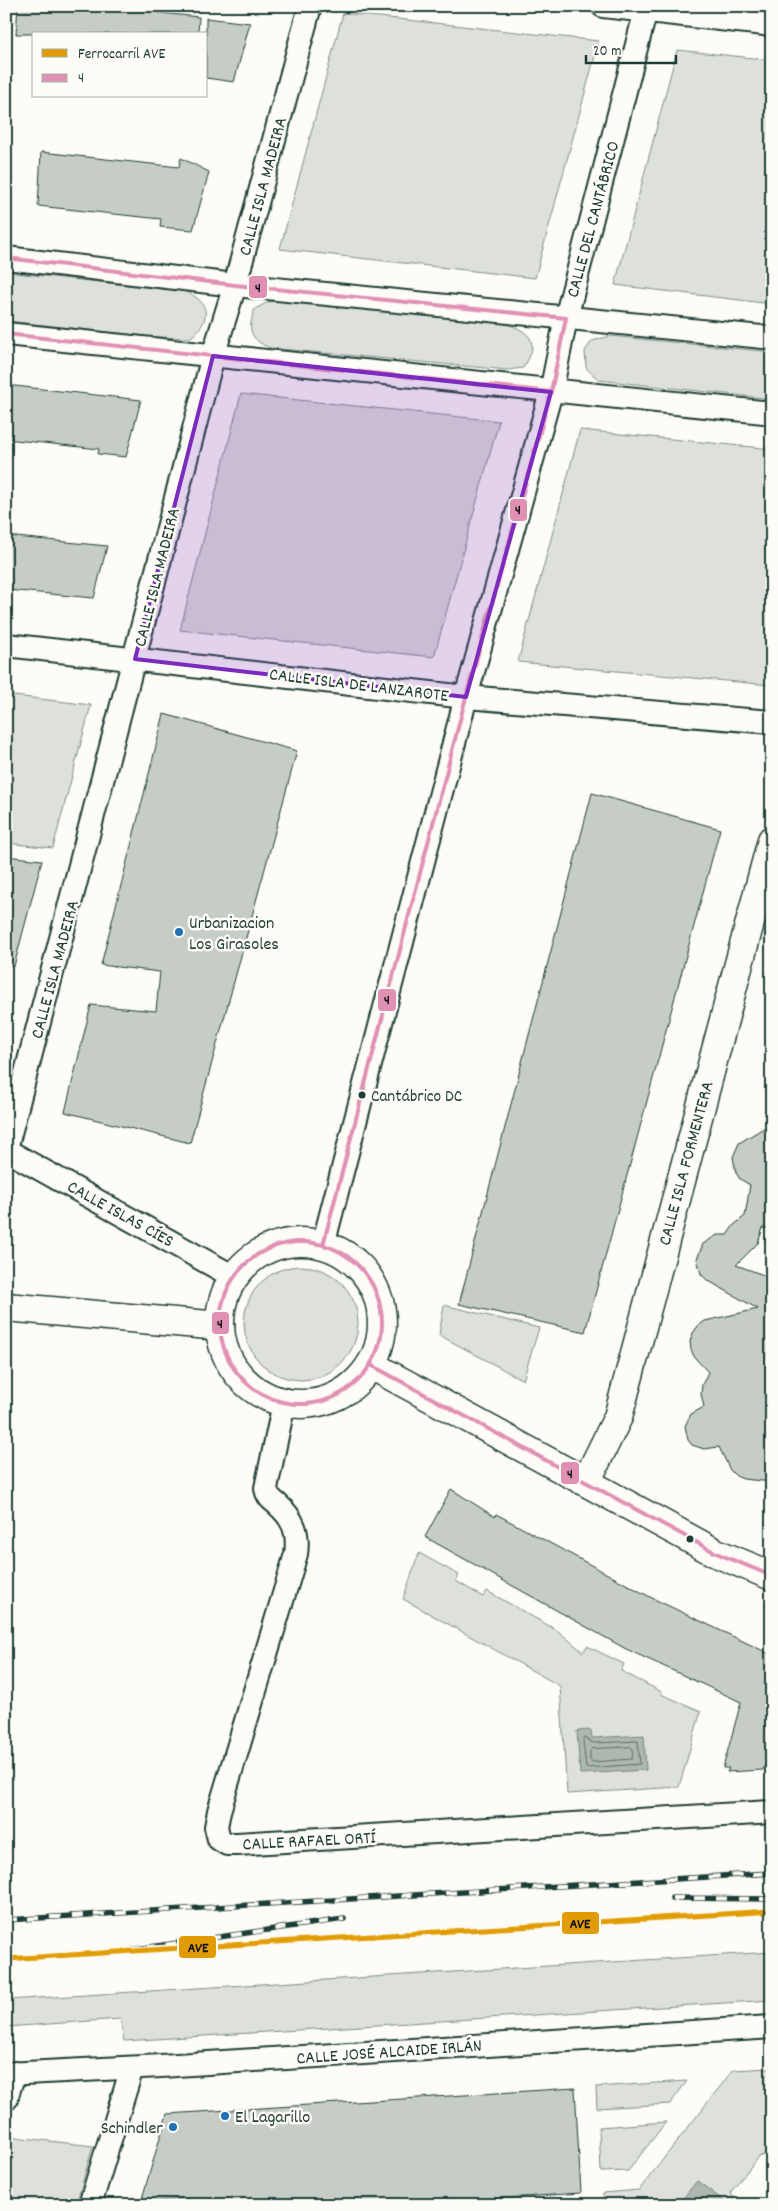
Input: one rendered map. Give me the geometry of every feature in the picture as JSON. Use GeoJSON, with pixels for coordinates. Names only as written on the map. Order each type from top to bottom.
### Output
{"type":"FeatureCollection","features":[{"type":"Feature","properties":{"kind":"main road","name":"CALLE ISLA FORMENTERA"},"geometry":{"type":"LineString","coordinates":[[586,1482],[618,1417],[772,840]]}},
{"type":"Feature","properties":{"kind":"main road"},"geometry":{"type":"LineString","coordinates":[[303,1242],[323,1245],[346,1256],[364,1272],[377,1293],[382,1317],[380,1342],[371,1365],[355,1384],[334,1398],[309,1404],[284,1403],[259,1393],[239,1376],[225,1352],[220,1326],[223,1300],[234,1277],[248,1262],[264,1251],[283,1244],[303,1242]]}},
{"type":"Feature","properties":{"kind":"main road"},"geometry":{"type":"LineString","coordinates":[[6,1307],[220,1326]]}},
{"type":"Feature","properties":{"kind":"main road"},"geometry":{"type":"LineString","coordinates":[[371,1365],[716,1553],[772,1576]]}},
{"type":"Feature","properties":{"kind":"street","name":"CALLE ISLA MADEIRA"},"geometry":{"type":"LineString","coordinates":[[6,1150],[213,356],[235,285],[310,6]]}},
{"type":"Feature","properties":{"kind":"street"},"geometry":{"type":"LineString","coordinates":[[603,6],[647,8],[772,24]]}},
{"type":"Feature","properties":{"kind":"street","name":"CALLE DEL CANTÁBRICO"},"geometry":{"type":"LineString","coordinates":[[323,1245],[466,697],[550,392],[566,318],[647,8]]}},
{"type":"Feature","properties":{"kind":"street"},"geometry":{"type":"LineString","coordinates":[[6,258],[235,285],[772,338]]}},
{"type":"Feature","properties":{"kind":"street"},"geometry":{"type":"LineString","coordinates":[[6,334],[550,392],[772,413]]}},
{"type":"Feature","properties":{"kind":"street","name":"CALLE ISLA DE LANZAROTE"},"geometry":{"type":"LineString","coordinates":[[6,645],[466,697],[772,722]]}},
{"type":"Feature","properties":{"kind":"street","name":"CALLE ISLAS CÍES"},"geometry":{"type":"LineString","coordinates":[[6,1150],[234,1277]]}},
{"type":"Feature","properties":{"kind":"street","name":"CALLE RAFAEL ORTÍ"},"geometry":{"type":"LineString","coordinates":[[284,1403],[266,1488],[270,1498],[287,1513],[296,1530],[298,1542],[219,1811],[216,1827],[219,1839],[227,1844],[237,1844],[772,1812]]}},
{"type":"Feature","properties":{"kind":"street","name":"CALLE JOSÉ ALCAIDE IRLÁN"},"geometry":{"type":"LineString","coordinates":[[10,2073],[132,2068],[772,2027]]}},
{"type":"Feature","properties":{"kind":"street"},"geometry":{"type":"LineString","coordinates":[[90,2205],[132,2068]]}},
{"type":"Feature","properties":{"kind":"street"},"geometry":{"type":"LineString","coordinates":[[6,2099],[10,2073]]}},
{"type":"Feature","properties":{"kind":"highlighted area"},"geometry":{"type":"Polygon","coordinates":[[[213,356],[551,392],[466,697],[135,659],[213,356]]]}},
{"type":"Feature","properties":{"kind":"shaded area"},"geometry":{"type":"Polygon","coordinates":[[[343,13],[599,41],[535,278],[280,249],[343,13]]]}},
{"type":"Feature","properties":{"kind":"shaded area"},"geometry":{"type":"Polygon","coordinates":[[[677,50],[772,60],[772,304],[615,285],[677,50]]]}},
{"type":"Feature","properties":{"kind":"shaded area"},"geometry":{"type":"Polygon","coordinates":[[[6,272],[183,291],[199,300],[203,305],[205,318],[202,325],[190,338],[155,337],[6,321],[6,272]]]}},
{"type":"Feature","properties":{"kind":"shaded area"},"geometry":{"type":"Polygon","coordinates":[[[278,301],[501,323],[525,333],[530,338],[532,350],[523,368],[507,370],[270,348],[254,337],[251,328],[252,316],[255,309],[268,302],[278,301]]]}},
{"type":"Feature","properties":{"kind":"shaded area"},"geometry":{"type":"Polygon","coordinates":[[[610,336],[772,352],[772,399],[599,380],[586,368],[585,351],[592,341],[610,336]]]}},
{"type":"Feature","properties":{"kind":"shaded area"},"geometry":{"type":"Polygon","coordinates":[[[241,394],[499,421],[434,657],[180,630],[241,394]]]}},
{"type":"Feature","properties":{"kind":"shaded area"},"geometry":{"type":"Polygon","coordinates":[[[580,430],[772,449],[772,678],[770,685],[518,662],[580,430]]]}},
{"type":"Feature","properties":{"kind":"shaded area"},"geometry":{"type":"Polygon","coordinates":[[[6,695],[91,705],[53,848],[6,843],[6,695]]]}},
{"type":"Feature","properties":{"kind":"shaded area"},"geometry":{"type":"Polygon","coordinates":[[[301,1266],[323,1271],[341,1283],[353,1301],[358,1323],[353,1345],[341,1363],[323,1375],[301,1380],[279,1375],[261,1363],[249,1345],[244,1323],[249,1301],[261,1283],[279,1271],[301,1266]]]}},
{"type":"Feature","properties":{"kind":"shaded area"},"geometry":{"type":"Polygon","coordinates":[[[444,1305],[539,1328],[523,1380],[439,1335],[444,1305]]]}},
{"type":"Feature","properties":{"kind":"shaded area"},"geometry":{"type":"Polygon","coordinates":[[[419,1553],[459,1575],[456,1581],[483,1597],[487,1591],[558,1631],[583,1652],[587,1646],[624,1664],[621,1671],[662,1692],[661,1694],[701,1711],[679,1787],[567,1794],[560,1686],[403,1599],[419,1553]]]}},
{"type":"Feature","properties":{"kind":"shaded area"},"geometry":{"type":"Polygon","coordinates":[[[772,1952],[772,2000],[124,2041],[120,2019],[6,2027],[6,2000],[772,1952]]]}},
{"type":"Feature","properties":{"kind":"shaded area"},"geometry":{"type":"Polygon","coordinates":[[[770,2068],[772,2152],[758,2157],[731,2192],[736,2205],[729,2205],[697,2181],[678,2205],[604,2205],[603,2193],[639,2190],[733,2070],[770,2068]]]}},
{"type":"Feature","properties":{"kind":"shaded area"},"geometry":{"type":"Polygon","coordinates":[[[687,2081],[670,2104],[597,2108],[596,2087],[687,2081]]]}},
{"type":"Feature","properties":{"kind":"shaded area"},"geometry":{"type":"Polygon","coordinates":[[[666,2122],[628,2171],[601,2172],[599,2127],[666,2122]]]}},
{"type":"Feature","properties":{"kind":"shaded area"},"geometry":{"type":"Polygon","coordinates":[[[6,2136],[93,2146],[76,2205],[6,2205],[6,2136]]]}},
{"type":"Feature","properties":{"kind":"water"},"geometry":{"type":"Polygon","coordinates":[[[591,1730],[592,1738],[644,1735],[646,1770],[580,1774],[577,1731],[591,1730]]]}},
{"type":"Feature","properties":{"kind":"water"},"geometry":{"type":"Polygon","coordinates":[[[697,2181],[729,2205],[678,2205],[697,2181]]]}},
{"type":"Feature","properties":{"kind":"building"},"geometry":{"type":"Polygon","coordinates":[[[18,6],[94,6],[199,17],[198,32],[32,32],[32,34],[16,34],[18,6]]]}},
{"type":"Feature","properties":{"kind":"building"},"geometry":{"type":"Polygon","coordinates":[[[206,18],[250,23],[234,82],[208,78],[208,32],[206,32],[206,18]]]}},
{"type":"Feature","properties":{"kind":"building"},"geometry":{"type":"Polygon","coordinates":[[[41,152],[179,167],[181,158],[209,172],[193,230],[160,227],[161,219],[38,206],[41,152]]]}},
{"type":"Feature","properties":{"kind":"building"},"geometry":{"type":"Polygon","coordinates":[[[6,385],[141,400],[126,457],[98,454],[99,449],[6,439],[6,385]]]}},
{"type":"Feature","properties":{"kind":"building"},"geometry":{"type":"Polygon","coordinates":[[[6,536],[107,546],[94,598],[6,590],[6,536]]]}},
{"type":"Feature","properties":{"kind":"building","name":"Urbanizacion Los Girasoles"},"geometry":{"type":"Polygon","coordinates":[[[164,714],[297,751],[190,1143],[65,1112],[91,1005],[156,1011],[160,972],[101,965],[164,714]]]}},
{"type":"Feature","properties":{"kind":"building"},"geometry":{"type":"Polygon","coordinates":[[[592,793],[720,829],[585,1332],[459,1304],[592,793]]]}},
{"type":"Feature","properties":{"kind":"building"},"geometry":{"type":"Polygon","coordinates":[[[6,856],[42,860],[14,966],[6,965],[6,856]]]}},
{"type":"Feature","properties":{"kind":"building"},"geometry":{"type":"Polygon","coordinates":[[[772,1123],[772,1229],[763,1228],[758,1243],[736,1265],[772,1278],[772,1482],[743,1479],[736,1476],[730,1470],[719,1447],[704,1449],[692,1445],[688,1440],[685,1426],[691,1414],[704,1407],[701,1394],[702,1385],[708,1372],[695,1358],[691,1350],[690,1341],[693,1333],[705,1321],[758,1309],[707,1280],[701,1274],[697,1259],[703,1244],[717,1235],[727,1235],[734,1225],[745,1216],[750,1185],[740,1179],[736,1173],[733,1157],[739,1143],[772,1123]]]}},
{"type":"Feature","properties":{"kind":"building"},"geometry":{"type":"Polygon","coordinates":[[[451,1489],[495,1517],[496,1514],[652,1598],[772,1655],[772,1765],[765,1765],[763,1770],[727,1772],[729,1768],[723,1768],[741,1702],[626,1649],[425,1537],[451,1489]]]}},
{"type":"Feature","properties":{"kind":"building"},"geometry":{"type":"Polygon","coordinates":[[[575,2088],[581,2193],[405,2205],[189,2205],[189,2199],[141,2202],[167,2114],[575,2088]]]}},
{"type":"Feature","properties":{"kind":"railway"},"geometry":{"type":"LineString","coordinates":[[6,1920],[772,1873]]}},
{"type":"Feature","properties":{"kind":"railway"},"geometry":{"type":"LineString","coordinates":[[672,1898],[772,1899]]}},
{"type":"Feature","properties":{"kind":"railway"},"geometry":{"type":"LineString","coordinates":[[122,1951],[344,1919]]}},
{"type":"Feature","properties":{"kind":"rail line","name":"AVE"},"geometry":{"type":"LineString","coordinates":[[6,1959],[772,1911]]}},
{"type":"Feature","properties":{"kind":"transit line","name":"4"},"geometry":{"type":"LineString","coordinates":[[6,258],[235,285],[566,318],[551,392],[466,697],[323,1245]]}},
{"type":"Feature","properties":{"kind":"transit line","name":"4"},"geometry":{"type":"LineString","coordinates":[[6,334],[551,392]]}},
{"type":"Feature","properties":{"kind":"transit line","name":"4"},"geometry":{"type":"LineString","coordinates":[[301,1242],[332,1248],[358,1266],[376,1292],[382,1323],[376,1354],[358,1380],[332,1398],[301,1404],[270,1398],[244,1380],[226,1354],[220,1323],[226,1292],[244,1266],[270,1248],[301,1242]]}},
{"type":"Feature","properties":{"kind":"transit line","name":"4"},"geometry":{"type":"LineString","coordinates":[[371,1365],[716,1553],[772,1576]]}},
{"type":"Feature","properties":{"kind":"place","name":"Urbanizacion Los Girasoles"},"geometry":{"type":"Point","coordinates":[179,932]}},
{"type":"Feature","properties":{"kind":"place","name":"Cantábrico DC"},"geometry":{"type":"Point","coordinates":[362,1095]}},
{"type":"Feature","properties":{"kind":"place","name":"El Lagarillo"},"geometry":{"type":"Point","coordinates":[225,2116]}},
{"type":"Feature","properties":{"kind":"place","name":"Schindler"},"geometry":{"type":"Point","coordinates":[173,2127]}}]}
